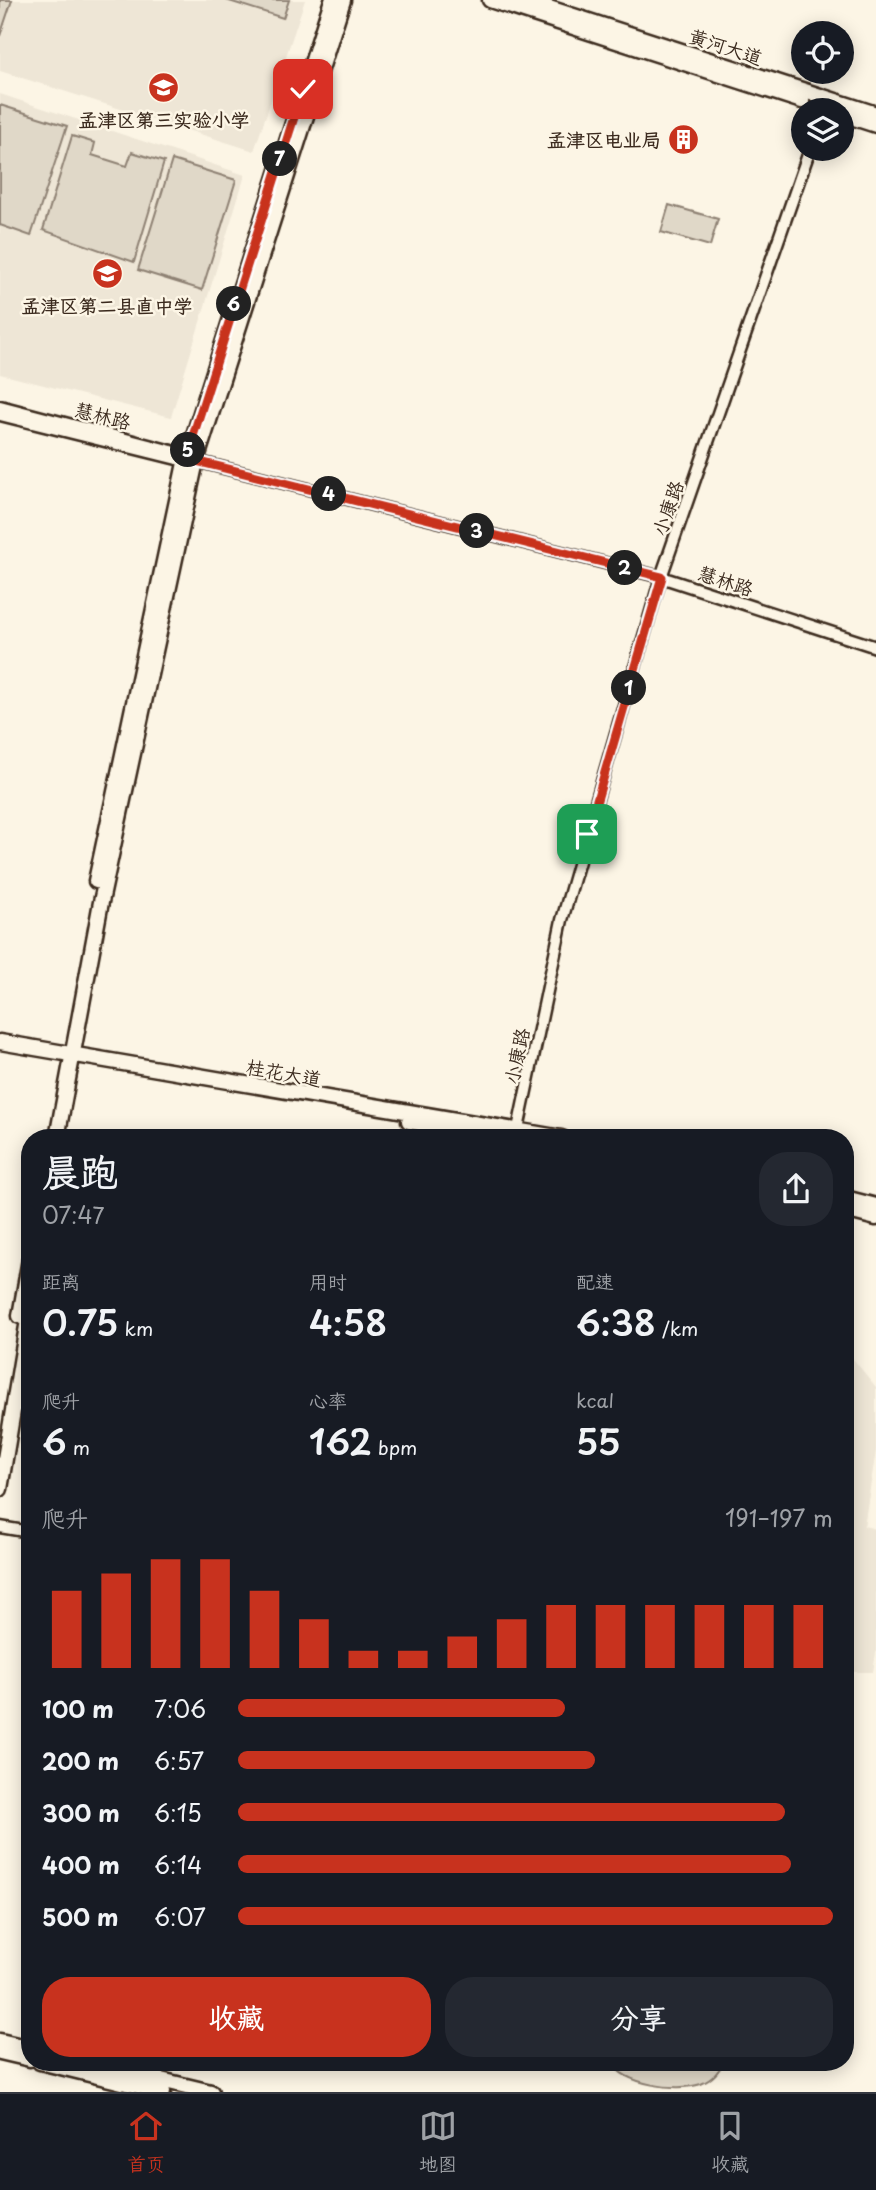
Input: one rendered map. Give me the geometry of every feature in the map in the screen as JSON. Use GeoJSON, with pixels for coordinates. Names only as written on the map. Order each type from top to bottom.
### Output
{"type":"FeatureCollection","features":[{"type":"Feature","properties":{"kind":"main road"},"geometry":{"type":"LineString","coordinates":[[52,1129],[112,795],[189,460],[332,0]]}},
{"type":"Feature","properties":{"kind":"main road"},"geometry":{"type":"LineString","coordinates":[[189,460],[343,0]]}},
{"type":"Feature","properties":{"kind":"main road","name":"黄河大道"},"geometry":{"type":"LineString","coordinates":[[490,0],[802,98]]}},
{"type":"Feature","properties":{"kind":"main road","name":"黄河大道"},"geometry":{"type":"LineString","coordinates":[[524,0],[804,98]]}},
{"type":"Feature","properties":{"kind":"main road","name":"黄河大道"},"geometry":{"type":"LineString","coordinates":[[854,110],[876,114]]}},
{"type":"Feature","properties":{"kind":"main road"},"geometry":{"type":"LineString","coordinates":[[854,118],[876,125]]}},
{"type":"Feature","properties":{"kind":"main road","name":"桂花大道"},"geometry":{"type":"LineString","coordinates":[[0,1042],[66,1059],[451,1129]]}},
{"type":"Feature","properties":{"kind":"main road","name":"桂花大道"},"geometry":{"type":"LineString","coordinates":[[0,1052],[66,1059],[518,1129]]}},
{"type":"Feature","properties":{"kind":"main road"},"geometry":{"type":"LineString","coordinates":[[59,1129],[66,1059]]}},
{"type":"Feature","properties":{"kind":"main road"},"geometry":{"type":"LineString","coordinates":[[854,1200],[876,1206]]}},
{"type":"Feature","properties":{"kind":"main road"},"geometry":{"type":"LineString","coordinates":[[854,1212],[876,1217]]}},
{"type":"Feature","properties":{"kind":"main road"},"geometry":{"type":"LineString","coordinates":[[0,1440],[21,1313]]}},
{"type":"Feature","properties":{"kind":"main road"},"geometry":{"type":"LineString","coordinates":[[0,1489],[21,1362]]}},
{"type":"Feature","properties":{"kind":"main road"},"geometry":{"type":"LineString","coordinates":[[0,2041],[21,2046]]}},
{"type":"Feature","properties":{"kind":"main road"},"geometry":{"type":"LineString","coordinates":[[0,2052],[21,2057]]}},
{"type":"Feature","properties":{"kind":"main road"},"geometry":{"type":"LineString","coordinates":[[77,2071],[163,2092]]}},
{"type":"Feature","properties":{"kind":"main road"},"geometry":{"type":"LineString","coordinates":[[124,2071],[211,2092]]}},
{"type":"Feature","properties":{"kind":"street","name":"小康路"},"geometry":{"type":"LineString","coordinates":[[518,1129],[562,920],[662,577],[806,161]]}},
{"type":"Feature","properties":{"kind":"street","name":"慧林路"},"geometry":{"type":"LineString","coordinates":[[0,406],[189,460]]}},
{"type":"Feature","properties":{"kind":"street","name":"慧林路"},"geometry":{"type":"LineString","coordinates":[[0,415],[662,577],[876,647]]}},
{"type":"Feature","properties":{"kind":"street"},"geometry":{"type":"LineString","coordinates":[[0,1527],[21,1530]]}},
{"type":"Feature","properties":{"kind":"shaded area","name":"孟津区第三实验小学"},"geometry":{"type":"Polygon","coordinates":[[[0,0],[305,0],[254,151],[0,71],[0,0]]]}},
{"type":"Feature","properties":{"kind":"shaded area"},"geometry":{"type":"Polygon","coordinates":[[[0,0],[12,0],[0,36],[0,0]]]}},
{"type":"Feature","properties":{"kind":"shaded area"},"geometry":{"type":"Polygon","coordinates":[[[226,0],[289,0],[283,18],[226,0]]]}},
{"type":"Feature","properties":{"kind":"shaded area","name":"孟津区第二县直中学"},"geometry":{"type":"Polygon","coordinates":[[[0,94],[245,175],[171,417],[0,374],[0,94]]]}},
{"type":"Feature","properties":{"kind":"shaded area"},"geometry":{"type":"Polygon","coordinates":[[[0,105],[67,126],[31,236],[0,225],[0,105]]]}},
{"type":"Feature","properties":{"kind":"shaded area"},"geometry":{"type":"Polygon","coordinates":[[[72,136],[95,143],[92,155],[127,166],[132,152],[164,162],[134,262],[43,230],[72,136]]]}},
{"type":"Feature","properties":{"kind":"shaded area"},"geometry":{"type":"Polygon","coordinates":[[[172,160],[236,180],[202,290],[138,270],[172,160]]]}},
{"type":"Feature","properties":{"kind":"shaded area"},"geometry":{"type":"Polygon","coordinates":[[[669,205],[718,219],[710,246],[661,232],[669,205]]]}},
{"type":"Feature","properties":{"kind":"shaded area"},"geometry":{"type":"Polygon","coordinates":[[[854,1360],[876,1387],[876,1451],[864,1526],[876,1529],[876,1653],[873,1672],[854,1672],[854,1360]]]}},
{"type":"Feature","properties":{"kind":"shaded area"},"geometry":{"type":"Polygon","coordinates":[[[620,2071],[718,2071],[701,2084],[679,2087],[652,2085],[620,2071]]]}},
{"type":"Feature","properties":{"kind":"place","name":"孟津区第三实验小学"},"geometry":{"type":"Point","coordinates":[164,88]}},
{"type":"Feature","properties":{"kind":"place","name":"孟津区电业局"},"geometry":{"type":"Point","coordinates":[684,139]}},
{"type":"Feature","properties":{"kind":"place","name":"孟津区第二县直中学"},"geometry":{"type":"Point","coordinates":[107,274]}},
{"type":"Feature","properties":{"kind":"route"},"geometry":{"type":"LineString","coordinates":[[303,89],[187,455],[196,461],[662,577],[587,834]]}}]}
